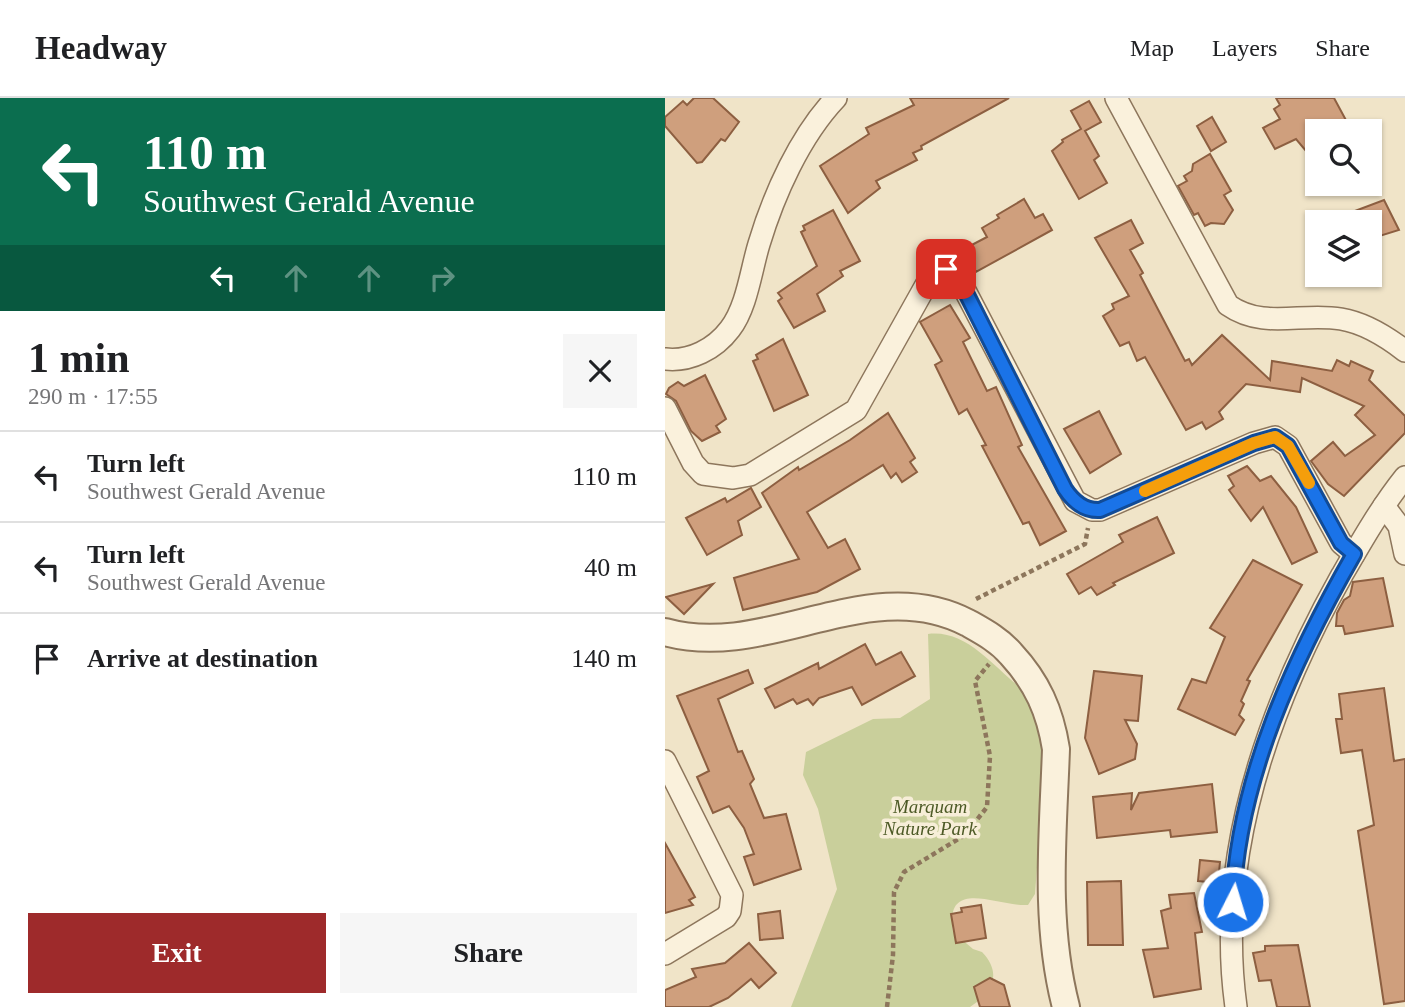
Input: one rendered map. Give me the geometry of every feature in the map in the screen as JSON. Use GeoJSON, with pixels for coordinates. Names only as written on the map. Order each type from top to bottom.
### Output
{"type":"FeatureCollection","features":[{"type":"Feature","properties":{"kind":"street"},"geometry":{"type":"LineString","coordinates":[[665,359],[693,357],[713,345],[731,328],[793,161],[836,98]]}},
{"type":"Feature","properties":{"kind":"street"},"geometry":{"type":"LineString","coordinates":[[1116,98],[1228,305],[1254,318],[1348,320],[1383,336],[1405,351]]}},
{"type":"Feature","properties":{"kind":"street"},"geometry":{"type":"LineString","coordinates":[[665,408],[693,463],[703,474],[733,478],[750,475],[856,410],[926,285],[936,272],[946,269],[959,279],[1070,496],[1092,510],[1114,505],[1254,443],[1275,437],[1288,446],[1341,543],[1354,554]]}},
{"type":"Feature","properties":{"kind":"street"},"geometry":{"type":"LineString","coordinates":[[1236,1007],[1234,885],[1246,809],[1261,755],[1303,651],[1354,554],[1405,477]]}},
{"type":"Feature","properties":{"kind":"street"},"geometry":{"type":"LineString","coordinates":[[1384,506],[1399,526],[1405,554]]}},
{"type":"Feature","properties":{"kind":"street"},"geometry":{"type":"LineString","coordinates":[[665,632],[696,639],[740,636],[858,610],[891,606],[914,607],[955,617],[1004,646],[1035,685],[1053,730],[1056,748],[1051,901],[1055,950],[1066,1007]]}},
{"type":"Feature","properties":{"kind":"street"},"geometry":{"type":"LineString","coordinates":[[665,761],[732,895],[730,911],[726,917],[665,954]]}},
{"type":"Feature","properties":{"kind":"path"},"geometry":{"type":"LineString","coordinates":[[955,617],[963,606],[1084,544],[1092,510]]}},
{"type":"Feature","properties":{"kind":"path"},"geometry":{"type":"LineString","coordinates":[[887,1007],[893,956],[894,892],[904,872],[965,835],[987,807],[990,756],[975,681],[1004,646]]}},
{"type":"Feature","properties":{"kind":"green space","name":"Marquam Nature Park"},"geometry":{"type":"Polygon","coordinates":[[[928,634],[943,634],[970,645],[1028,693],[1030,707],[1046,748],[1035,894],[1028,905],[976,898],[965,899],[957,904],[952,915],[953,932],[973,949],[982,952],[992,968],[993,975],[984,996],[970,1007],[791,1007],[837,889],[818,809],[803,775],[806,752],[873,719],[900,718],[930,699],[928,634]]]}},
{"type":"Feature","properties":{"kind":"building"},"geometry":{"type":"Polygon","coordinates":[[[694,98],[713,98],[739,122],[725,141],[721,139],[702,162],[697,163],[665,126],[665,117],[683,101],[687,105],[694,98]]]}},
{"type":"Feature","properties":{"kind":"building"},"geometry":{"type":"Polygon","coordinates":[[[910,98],[1009,98],[921,146],[922,149],[913,153],[917,160],[876,181],[880,188],[848,213],[820,166],[869,134],[866,128],[914,105],[910,98]]]}},
{"type":"Feature","properties":{"kind":"building"},"geometry":{"type":"Polygon","coordinates":[[[1276,98],[1334,98],[1345,119],[1305,119],[1305,150],[1296,139],[1275,149],[1263,128],[1280,119],[1274,109],[1280,105],[1276,98]]]}},
{"type":"Feature","properties":{"kind":"building"},"geometry":{"type":"Polygon","coordinates":[[[1089,101],[1101,122],[1085,131],[1099,156],[1094,160],[1107,183],[1079,199],[1052,151],[1062,140],[1081,129],[1071,111],[1089,101]]]}},
{"type":"Feature","properties":{"kind":"building"},"geometry":{"type":"Polygon","coordinates":[[[1212,117],[1226,142],[1211,151],[1197,126],[1212,117]]]}},
{"type":"Feature","properties":{"kind":"building"},"geometry":{"type":"Polygon","coordinates":[[[1210,154],[1231,191],[1224,195],[1233,210],[1224,224],[1211,223],[1205,226],[1198,213],[1194,215],[1178,186],[1187,181],[1184,176],[1192,171],[1193,164],[1210,154]]]}},
{"type":"Feature","properties":{"kind":"building"},"geometry":{"type":"Polygon","coordinates":[[[1024,199],[1035,218],[1043,214],[1052,230],[976,272],[964,249],[987,237],[982,228],[999,218],[997,215],[1024,199]]]}},
{"type":"Feature","properties":{"kind":"building"},"geometry":{"type":"Polygon","coordinates":[[[1384,200],[1399,230],[1382,235],[1382,210],[1358,210],[1384,200]]]}},
{"type":"Feature","properties":{"kind":"building"},"geometry":{"type":"Polygon","coordinates":[[[833,210],[860,261],[840,271],[843,276],[817,294],[825,311],[794,328],[778,301],[782,298],[778,293],[817,266],[801,232],[805,230],[803,226],[833,210]]]}},
{"type":"Feature","properties":{"kind":"building"},"geometry":{"type":"Polygon","coordinates":[[[1131,220],[1143,243],[1130,250],[1143,273],[1140,275],[1185,361],[1189,359],[1192,365],[1222,335],[1270,380],[1272,361],[1332,371],[1337,360],[1349,366],[1351,361],[1373,371],[1369,380],[1405,416],[1405,433],[1344,496],[1328,484],[1311,461],[1333,442],[1345,456],[1375,435],[1355,415],[1364,406],[1302,378],[1300,392],[1246,384],[1219,412],[1223,419],[1206,429],[1202,422],[1186,430],[1145,357],[1137,361],[1129,342],[1120,346],[1103,316],[1114,309],[1112,304],[1129,296],[1095,238],[1131,220]]]}},
{"type":"Feature","properties":{"kind":"building"},"geometry":{"type":"Polygon","coordinates":[[[950,305],[970,338],[963,342],[987,391],[996,387],[1022,445],[1018,447],[1066,531],[1040,545],[1029,522],[1023,524],[982,446],[986,445],[967,409],[959,414],[935,365],[942,361],[920,322],[950,305]]]}},
{"type":"Feature","properties":{"kind":"building"},"geometry":{"type":"Polygon","coordinates":[[[783,339],[808,395],[774,411],[753,361],[758,359],[756,355],[783,339]]]}},
{"type":"Feature","properties":{"kind":"building"},"geometry":{"type":"Polygon","coordinates":[[[705,375],[726,419],[716,426],[720,432],[702,441],[691,431],[676,401],[666,394],[669,388],[678,382],[684,386],[705,375]]]}},
{"type":"Feature","properties":{"kind":"building"},"geometry":{"type":"Polygon","coordinates":[[[1099,411],[1121,454],[1090,473],[1064,429],[1099,411]]]}},
{"type":"Feature","properties":{"kind":"building"},"geometry":{"type":"Polygon","coordinates":[[[888,413],[915,458],[910,462],[917,472],[902,482],[896,473],[891,478],[883,465],[807,512],[828,548],[845,539],[860,569],[817,592],[743,610],[734,578],[799,559],[762,493],[798,467],[799,470],[850,440],[888,413]]]}},
{"type":"Feature","properties":{"kind":"building"},"geometry":{"type":"Polygon","coordinates":[[[1247,466],[1260,481],[1271,476],[1296,507],[1317,552],[1292,564],[1263,507],[1251,521],[1229,490],[1234,486],[1228,476],[1247,466]]]}},
{"type":"Feature","properties":{"kind":"building"},"geometry":{"type":"Polygon","coordinates":[[[751,488],[761,507],[738,521],[742,535],[707,555],[686,518],[725,498],[727,502],[751,488]]]}},
{"type":"Feature","properties":{"kind":"building"},"geometry":{"type":"Polygon","coordinates":[[[1157,517],[1174,553],[1113,583],[1115,585],[1097,595],[1091,587],[1079,594],[1067,574],[1123,542],[1119,535],[1157,517]]]}},
{"type":"Feature","properties":{"kind":"building"},"geometry":{"type":"Polygon","coordinates":[[[1253,560],[1302,585],[1247,680],[1250,681],[1241,701],[1244,704],[1239,715],[1244,720],[1235,735],[1178,709],[1192,679],[1206,683],[1225,637],[1210,628],[1253,560]]]}},
{"type":"Feature","properties":{"kind":"building"},"geometry":{"type":"Polygon","coordinates":[[[1383,578],[1393,626],[1345,634],[1343,626],[1336,626],[1337,613],[1344,600],[1350,596],[1353,582],[1383,578]]]}},
{"type":"Feature","properties":{"kind":"building"},"geometry":{"type":"Polygon","coordinates":[[[713,584],[684,614],[666,597],[713,584]]]}},
{"type":"Feature","properties":{"kind":"building"},"geometry":{"type":"Polygon","coordinates":[[[865,644],[876,665],[901,652],[915,676],[862,705],[852,687],[819,698],[813,705],[808,699],[797,704],[793,699],[775,708],[765,689],[818,663],[819,669],[865,644]]]}},
{"type":"Feature","properties":{"kind":"building"},"geometry":{"type":"Polygon","coordinates":[[[748,670],[753,683],[718,699],[738,752],[742,751],[754,779],[750,784],[764,818],[786,814],[801,869],[754,885],[744,857],[754,854],[744,828],[729,806],[713,813],[697,777],[709,771],[677,696],[748,670]]]}},
{"type":"Feature","properties":{"kind":"building"},"geometry":{"type":"Polygon","coordinates":[[[1094,671],[1142,676],[1138,721],[1125,720],[1137,744],[1135,759],[1099,774],[1085,738],[1094,671]]]}},
{"type":"Feature","properties":{"kind":"building"},"geometry":{"type":"Polygon","coordinates":[[[1384,688],[1394,761],[1405,759],[1405,1001],[1384,1004],[1358,831],[1374,825],[1362,750],[1341,753],[1336,719],[1342,719],[1339,694],[1384,688]]]}},
{"type":"Feature","properties":{"kind":"building"},"geometry":{"type":"Polygon","coordinates":[[[1212,784],[1217,832],[1171,837],[1170,830],[1097,838],[1093,797],[1132,793],[1131,810],[1139,793],[1212,784]]]}},
{"type":"Feature","properties":{"kind":"building"},"geometry":{"type":"Polygon","coordinates":[[[665,843],[695,897],[689,900],[693,905],[665,913],[665,843]]]}},
{"type":"Feature","properties":{"kind":"building"},"geometry":{"type":"Polygon","coordinates":[[[1200,860],[1220,862],[1218,883],[1198,881],[1200,860]]]}},
{"type":"Feature","properties":{"kind":"building"},"geometry":{"type":"Polygon","coordinates":[[[1121,881],[1123,945],[1088,945],[1087,882],[1121,881]]]}},
{"type":"Feature","properties":{"kind":"building"},"geometry":{"type":"Polygon","coordinates":[[[1194,893],[1202,932],[1195,933],[1201,989],[1154,997],[1143,950],[1168,948],[1161,911],[1171,908],[1169,895],[1194,893]]]}},
{"type":"Feature","properties":{"kind":"building"},"geometry":{"type":"Polygon","coordinates":[[[981,905],[986,938],[956,943],[951,914],[962,912],[961,908],[981,905]]]}},
{"type":"Feature","properties":{"kind":"building"},"geometry":{"type":"Polygon","coordinates":[[[780,911],[783,938],[760,940],[758,914],[780,911]]]}},
{"type":"Feature","properties":{"kind":"building"},"geometry":{"type":"Polygon","coordinates":[[[749,943],[776,973],[759,988],[751,979],[728,998],[709,1007],[665,1007],[665,990],[696,977],[692,969],[725,963],[749,943]]]}},
{"type":"Feature","properties":{"kind":"building"},"geometry":{"type":"Polygon","coordinates":[[[1298,945],[1310,1007],[1277,1007],[1271,980],[1259,981],[1253,953],[1265,951],[1265,946],[1298,945]]]}},
{"type":"Feature","properties":{"kind":"building"},"geometry":{"type":"Polygon","coordinates":[[[990,978],[1004,985],[1010,1007],[980,1007],[974,987],[990,978]]]}},
{"type":"Feature","properties":{"kind":"slow traffic"},"geometry":{"type":"LineString","coordinates":[[1145,491],[1266,438],[1275,437],[1288,446],[1309,483]]}},
{"type":"Feature","properties":{"kind":"route"},"geometry":{"type":"LineString","coordinates":[[946,269],[951,270],[959,279],[1065,489],[1075,501],[1092,510],[1100,510],[1254,443],[1275,437],[1288,446],[1341,543],[1354,554],[1303,651],[1261,755],[1246,809],[1233,902]]}}]}
